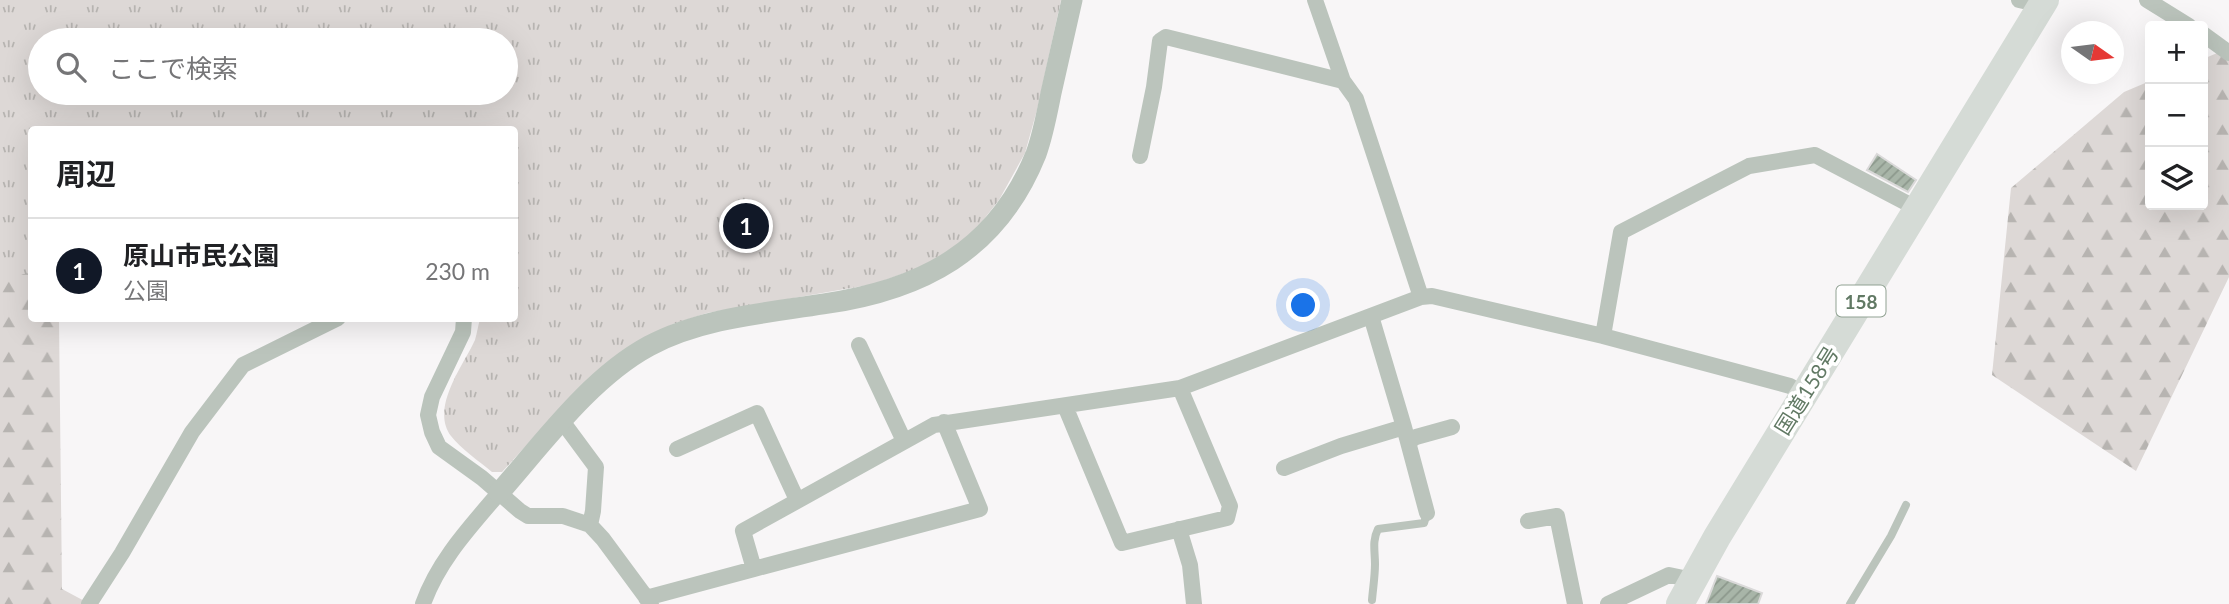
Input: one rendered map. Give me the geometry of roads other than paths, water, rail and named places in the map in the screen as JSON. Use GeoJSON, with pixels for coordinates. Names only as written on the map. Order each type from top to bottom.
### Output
{"type":"FeatureCollection","features":[{"type":"Feature","properties":{"kind":"highway","name":"国道158号"},"geometry":{"type":"LineString","coordinates":[[1686,592],[1803,394],[1918,209],[2035,2]]}},
{"type":"Feature","properties":{"kind":"street"},"geometry":{"type":"LineString","coordinates":[[423,604],[440,567],[499,493],[591,390],[628,359],[671,336],[702,326],[759,314],[849,301],[901,287],[923,278],[961,255],[981,238],[1014,197],[1036,153],[1072,0]]}},
{"type":"Feature","properties":{"kind":"street"},"geometry":{"type":"LineString","coordinates":[[1315,0],[1343,80],[1356,99],[1421,296]]}},
{"type":"Feature","properties":{"kind":"street"},"geometry":{"type":"LineString","coordinates":[[2147,0],[2181,21]]}},
{"type":"Feature","properties":{"kind":"street"},"geometry":{"type":"LineString","coordinates":[[1140,156],[1160,41],[1166,37],[1343,80]]}},
{"type":"Feature","properties":{"kind":"street"},"geometry":{"type":"LineString","coordinates":[[2216,37],[2229,53]]}},
{"type":"Feature","properties":{"kind":"street"},"geometry":{"type":"LineString","coordinates":[[1603,337],[1621,232],[1749,166],[1815,155],[1918,209]]}},
{"type":"Feature","properties":{"kind":"street"},"geometry":{"type":"LineString","coordinates":[[754,569],[743,531],[934,425],[1180,388],[1421,296],[1432,296],[1603,337],[1790,387],[1803,394]]}},
{"type":"Feature","properties":{"kind":"street"},"geometry":{"type":"LineString","coordinates":[[1371,316],[1427,513]]}},
{"type":"Feature","properties":{"kind":"street"},"geometry":{"type":"LineString","coordinates":[[89,604],[122,553],[192,432],[243,365],[330,322]]}},
{"type":"Feature","properties":{"kind":"street"},"geometry":{"type":"LineString","coordinates":[[464,322],[463,332],[432,397],[428,415],[439,447],[528,516],[563,516],[590,525],[648,601],[754,569],[980,509],[944,422]]}},
{"type":"Feature","properties":{"kind":"street"},"geometry":{"type":"LineString","coordinates":[[859,345],[904,441]]}},
{"type":"Feature","properties":{"kind":"street"},"geometry":{"type":"LineString","coordinates":[[1065,406],[1122,543],[1227,518],[1230,506],[1180,388]]}},
{"type":"Feature","properties":{"kind":"street"},"geometry":{"type":"LineString","coordinates":[[677,449],[757,413],[797,500]]}},
{"type":"Feature","properties":{"kind":"street"},"geometry":{"type":"LineString","coordinates":[[562,421],[596,467],[590,525]]}},
{"type":"Feature","properties":{"kind":"street"},"geometry":{"type":"LineString","coordinates":[[1284,468],[1341,446],[1406,434],[1416,437],[1452,427]]}},
{"type":"Feature","properties":{"kind":"street"},"geometry":{"type":"LineString","coordinates":[[1528,521],[1557,516],[1575,604]]}},
{"type":"Feature","properties":{"kind":"street"},"geometry":{"type":"LineString","coordinates":[[1179,529],[1190,565],[1194,604]]}},
{"type":"Feature","properties":{"kind":"street"},"geometry":{"type":"LineString","coordinates":[[1608,604],[1669,575],[1686,592]]}},
{"type":"Feature","properties":{"kind":"lane"},"geometry":{"type":"LineString","coordinates":[[1850,604],[1891,536],[1906,505]]}},
{"type":"Feature","properties":{"kind":"lane"},"geometry":{"type":"LineString","coordinates":[[1372,600],[1375,566],[1373,543],[1378,529],[1424,523],[1427,513]]}},
{"type":"Feature","properties":{"kind":"place","name":"原山市民公園"},"geometry":{"type":"Point","coordinates":[746,226]}}]}
